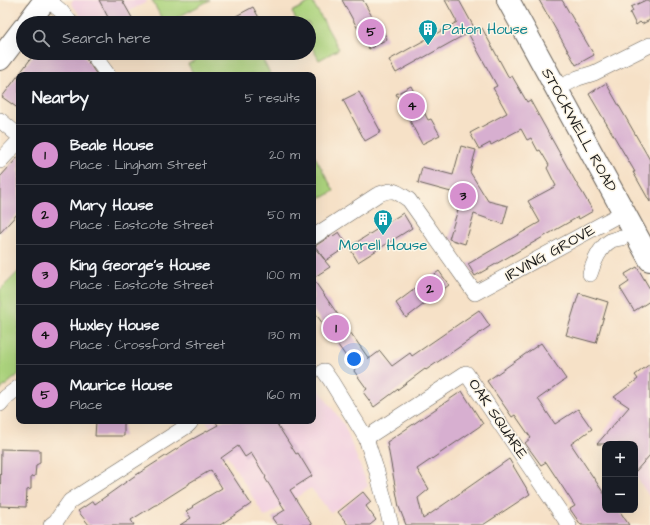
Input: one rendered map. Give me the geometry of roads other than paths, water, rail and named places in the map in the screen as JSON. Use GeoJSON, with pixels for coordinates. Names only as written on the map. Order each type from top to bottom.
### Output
{"type":"FeatureCollection","features":[{"type":"Feature","properties":{"kind":"highway"},"geometry":{"type":"LineString","coordinates":[[33,16],[46,0]]}},
{"type":"Feature","properties":{"kind":"highway","name":"STOCKWELL ROAD"},"geometry":{"type":"LineString","coordinates":[[508,0],[650,260]]}},
{"type":"Feature","properties":{"kind":"highway"},"geometry":{"type":"LineString","coordinates":[[0,59],[16,38]]}},
{"type":"Feature","properties":{"kind":"street"},"geometry":{"type":"LineString","coordinates":[[46,0],[65,16]]}},
{"type":"Feature","properties":{"kind":"street"},"geometry":{"type":"LineString","coordinates":[[557,89],[578,78],[594,73],[650,45]]}},
{"type":"Feature","properties":{"kind":"street"},"geometry":{"type":"LineString","coordinates":[[97,60],[106,72]]}},
{"type":"Feature","properties":{"kind":"street"},"geometry":{"type":"LineString","coordinates":[[0,120],[16,133]]}},
{"type":"Feature","properties":{"kind":"street"},"geometry":{"type":"LineString","coordinates":[[0,161],[16,144]]}},
{"type":"Feature","properties":{"kind":"street","name":"IRVING GROVE"},"geometry":{"type":"LineString","coordinates":[[316,235],[377,195],[387,191],[398,192],[409,200],[475,293],[624,212]]}},
{"type":"Feature","properties":{"kind":"street"},"geometry":{"type":"LineString","coordinates":[[590,274],[601,248],[613,240],[622,238]]}},
{"type":"Feature","properties":{"kind":"street"},"geometry":{"type":"LineString","coordinates":[[324,370],[366,438],[391,525]]}},
{"type":"Feature","properties":{"kind":"street","name":"OAK SQUARE"},"geometry":{"type":"LineString","coordinates":[[366,438],[466,373],[569,525]]}},
{"type":"Feature","properties":{"kind":"street"},"geometry":{"type":"LineString","coordinates":[[0,404],[16,389]]}},
{"type":"Feature","properties":{"kind":"street"},"geometry":{"type":"LineString","coordinates":[[51,525],[56,521],[70,501],[189,424]]}},
{"type":"Feature","properties":{"kind":"place","name":"Maurice House"},"geometry":{"type":"Point","coordinates":[371,32]}},
{"type":"Feature","properties":{"kind":"place","name":"Paton House"},"geometry":{"type":"Point","coordinates":[428,46]}},
{"type":"Feature","properties":{"kind":"place","name":"Huxley House"},"geometry":{"type":"Point","coordinates":[412,106]}},
{"type":"Feature","properties":{"kind":"place","name":"King George's House"},"geometry":{"type":"Point","coordinates":[463,196]}},
{"type":"Feature","properties":{"kind":"place","name":"Morell House"},"geometry":{"type":"Point","coordinates":[383,236]}},
{"type":"Feature","properties":{"kind":"place","name":"Mary House"},"geometry":{"type":"Point","coordinates":[430,289]}},
{"type":"Feature","properties":{"kind":"place","name":"Beale House"},"geometry":{"type":"Point","coordinates":[336,328]}}]}
